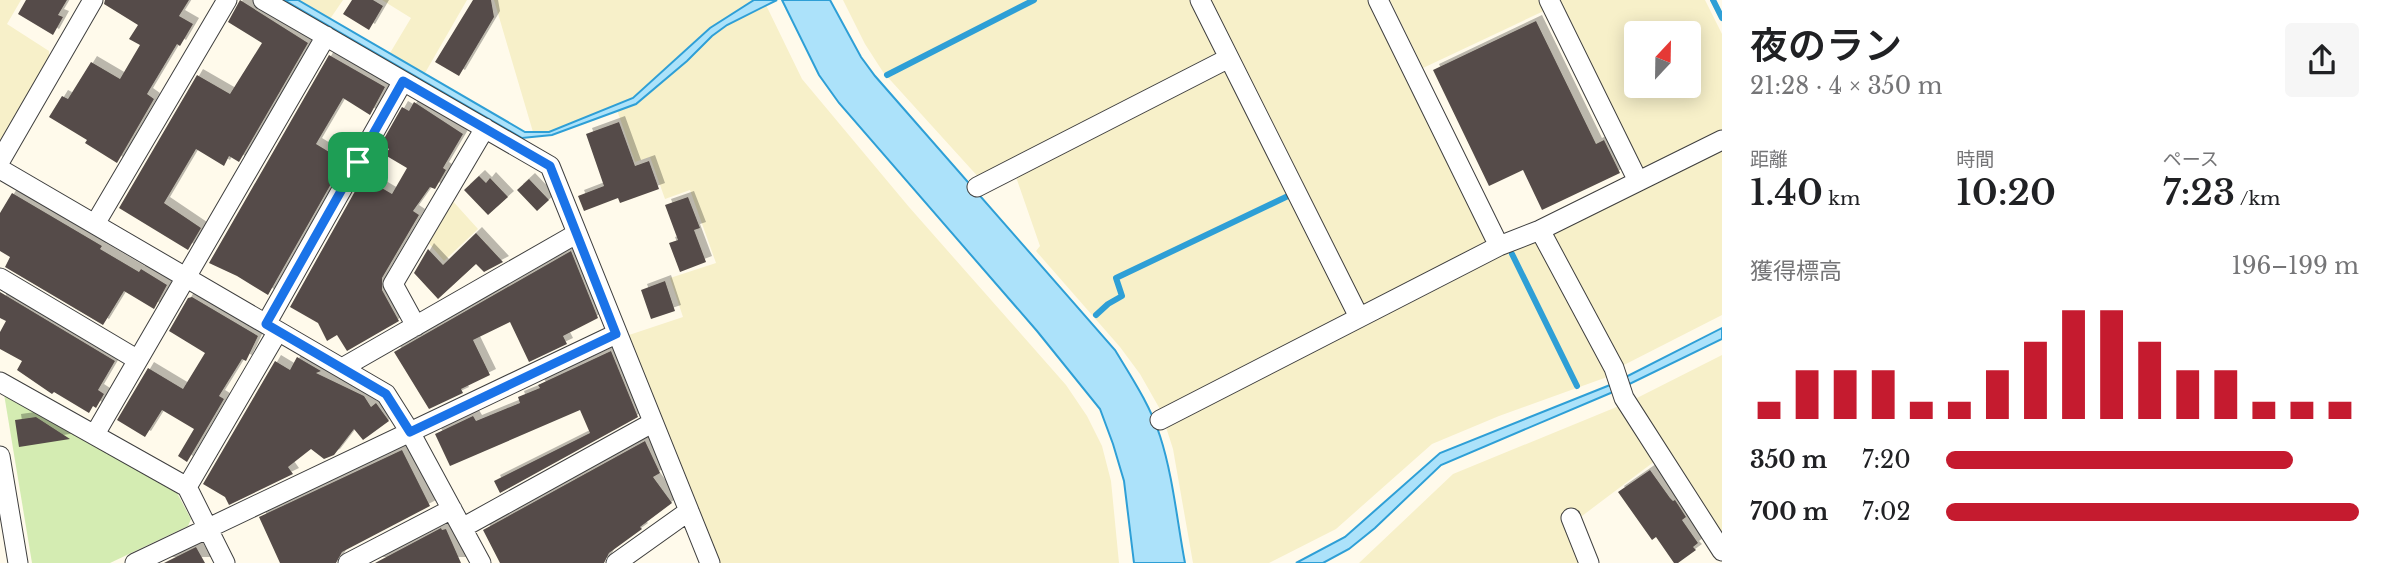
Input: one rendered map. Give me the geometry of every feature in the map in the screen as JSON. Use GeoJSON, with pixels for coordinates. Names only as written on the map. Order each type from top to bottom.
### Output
{"type":"FeatureCollection","features":[{"type":"Feature","properties":{"kind":"street"},"geometry":{"type":"LineString","coordinates":[[0,161],[93,0]]}},
{"type":"Feature","properties":{"kind":"street"},"geometry":{"type":"LineString","coordinates":[[95,224],[227,0]]}},
{"type":"Feature","properties":{"kind":"street"},"geometry":{"type":"LineString","coordinates":[[264,0],[550,166],[710,563]]}},
{"type":"Feature","properties":{"kind":"street"},"geometry":{"type":"LineString","coordinates":[[1200,0],[1359,317]]}},
{"type":"Feature","properties":{"kind":"street"},"geometry":{"type":"LineString","coordinates":[[1378,0],[1499,246]]}},
{"type":"Feature","properties":{"kind":"street"},"geometry":{"type":"LineString","coordinates":[[1549,0],[1638,181]]}},
{"type":"Feature","properties":{"kind":"street"},"geometry":{"type":"LineString","coordinates":[[95,434],[326,36]]}},
{"type":"Feature","properties":{"kind":"street"},"geometry":{"type":"LineString","coordinates":[[977,187],[1229,58]]}},
{"type":"Feature","properties":{"kind":"street"},"geometry":{"type":"LineString","coordinates":[[187,487],[403,81]]}},
{"type":"Feature","properties":{"kind":"street"},"geometry":{"type":"LineString","coordinates":[[416,326],[393,284],[485,128]]}},
{"type":"Feature","properties":{"kind":"street"},"geometry":{"type":"LineString","coordinates":[[1160,420],[1499,246],[1540,230],[1722,140]]}},
{"type":"Feature","properties":{"kind":"street"},"geometry":{"type":"LineString","coordinates":[[0,169],[386,394],[410,432],[481,563]]}},
{"type":"Feature","properties":{"kind":"street"},"geometry":{"type":"LineString","coordinates":[[1540,230],[1620,385],[1722,551]]}},
{"type":"Feature","properties":{"kind":"street"},"geometry":{"type":"LineString","coordinates":[[342,368],[576,234]]}},
{"type":"Feature","properties":{"kind":"street"},"geometry":{"type":"LineString","coordinates":[[0,278],[138,360]]}},
{"type":"Feature","properties":{"kind":"street"},"geometry":{"type":"LineString","coordinates":[[135,563],[616,334]]}},
{"type":"Feature","properties":{"kind":"street"},"geometry":{"type":"LineString","coordinates":[[0,382],[187,487],[225,563]]}},
{"type":"Feature","properties":{"kind":"street"},"geometry":{"type":"LineString","coordinates":[[462,528],[652,423]]}},
{"type":"Feature","properties":{"kind":"street"},"geometry":{"type":"LineString","coordinates":[[0,456],[18,563]]}},
{"type":"Feature","properties":{"kind":"street"},"geometry":{"type":"LineString","coordinates":[[348,563],[452,509]]}},
{"type":"Feature","properties":{"kind":"street"},"geometry":{"type":"LineString","coordinates":[[617,563],[689,511]]}},
{"type":"Feature","properties":{"kind":"street"},"geometry":{"type":"LineString","coordinates":[[1572,518],[1589,563]]}},
{"type":"Feature","properties":{"kind":"shaded area"},"geometry":{"type":"Polygon","coordinates":[[[0,0],[21,0],[7,24],[49,51],[49,61],[0,145],[0,0]]]}},
{"type":"Feature","properties":{"kind":"shaded area"},"geometry":{"type":"Polygon","coordinates":[[[298,0],[343,0],[330,19],[298,0]]]}},
{"type":"Feature","properties":{"kind":"shaded area"},"geometry":{"type":"Polygon","coordinates":[[[382,0],[467,0],[425,73],[390,53],[411,18],[382,0]]]}},
{"type":"Feature","properties":{"kind":"shaded area"},"geometry":{"type":"Polygon","coordinates":[[[494,0],[754,0],[709,28],[633,98],[549,133],[533,132],[494,0]]]}},
{"type":"Feature","properties":{"kind":"shaded area"},"geometry":{"type":"Polygon","coordinates":[[[843,0],[1196,0],[1225,57],[981,180],[883,72],[865,44],[843,0]]]}},
{"type":"Feature","properties":{"kind":"shaded area"},"geometry":{"type":"Polygon","coordinates":[[[1204,0],[1374,0],[1493,242],[1366,310],[1204,0]]]}},
{"type":"Feature","properties":{"kind":"shaded area"},"geometry":{"type":"Polygon","coordinates":[[[1390,0],[1543,0],[1548,9],[1423,68],[1390,0]]]}},
{"type":"Feature","properties":{"kind":"shaded area"},"geometry":{"type":"Polygon","coordinates":[[[1552,0],[1705,0],[1722,34],[1722,131],[1645,171],[1636,169],[1552,0]]]}},
{"type":"Feature","properties":{"kind":"shaded area"},"geometry":{"type":"Polygon","coordinates":[[[766,5],[802,79],[909,207],[1066,385],[1087,416],[1102,446],[1111,481],[1119,563],[718,563],[626,336],[683,317],[670,278],[716,263],[690,190],[665,199],[650,157],[635,162],[617,110],[637,104],[712,36],[766,5]]]}},
{"type":"Feature","properties":{"kind":"shaded area"},"geometry":{"type":"Polygon","coordinates":[[[1229,63],[1350,319],[1161,411],[1140,374],[1120,347],[1036,251],[1040,246],[1015,174],[1229,63]]]}},
{"type":"Feature","properties":{"kind":"shaded area"},"geometry":{"type":"Polygon","coordinates":[[[1722,144],[1722,315],[1620,367],[1549,236],[1722,144]]]}},
{"type":"Feature","properties":{"kind":"shaded area"},"geometry":{"type":"Polygon","coordinates":[[[450,198],[478,229],[444,261],[426,240],[450,198]]]}},
{"type":"Feature","properties":{"kind":"shaded area"},"geometry":{"type":"Polygon","coordinates":[[[1540,240],[1610,376],[1499,416],[1432,444],[1336,529],[1269,563],[1193,563],[1173,449],[1165,424],[1503,250],[1540,240]]]}},
{"type":"Feature","properties":{"kind":"shaded area"},"geometry":{"type":"Polygon","coordinates":[[[1722,355],[1722,540],[1633,400],[1722,355]]]}},
{"type":"Feature","properties":{"kind":"shaded area"},"geometry":{"type":"Polygon","coordinates":[[[1619,406],[1655,461],[1578,519],[1585,563],[1359,563],[1453,474],[1619,406]]]}},
{"type":"Feature","properties":{"kind":"green space"},"geometry":{"type":"Polygon","coordinates":[[[4,394],[177,493],[191,519],[188,526],[110,563],[32,563],[4,394]]]}},
{"type":"Feature","properties":{"kind":"water"},"geometry":{"type":"Polygon","coordinates":[[[284,0],[298,0],[525,132],[549,132],[633,98],[710,28],[754,0],[777,0],[727,25],[712,36],[636,104],[552,135],[522,138],[284,0]]]}},
{"type":"Feature","properties":{"kind":"water"},"geometry":{"type":"Polygon","coordinates":[[[782,0],[830,0],[861,57],[875,76],[1115,350],[1146,403],[1160,436],[1172,483],[1185,563],[1134,563],[1124,481],[1100,409],[1037,331],[839,103],[819,75],[782,0]]]}},
{"type":"Feature","properties":{"kind":"water"},"geometry":{"type":"Polygon","coordinates":[[[1722,328],[1722,339],[1613,392],[1441,465],[1349,549],[1323,563],[1296,563],[1345,537],[1440,453],[1610,385],[1722,328]]]}},
{"type":"Feature","properties":{"kind":"building"},"geometry":{"type":"Polygon","coordinates":[[[26,0],[67,0],[58,15],[63,17],[53,35],[18,14],[26,0]]]}},
{"type":"Feature","properties":{"kind":"building"},"geometry":{"type":"Polygon","coordinates":[[[105,0],[189,0],[179,16],[193,24],[180,46],[177,44],[147,94],[154,99],[117,163],[85,143],[87,140],[49,117],[62,96],[68,99],[91,62],[120,79],[140,45],[129,39],[138,25],[104,4],[105,0]]]}},
{"type":"Feature","properties":{"kind":"building"},"geometry":{"type":"Polygon","coordinates":[[[240,0],[308,43],[239,162],[229,156],[224,166],[196,149],[164,203],[201,228],[188,250],[119,208],[197,75],[230,94],[262,43],[228,22],[240,0]]]}},
{"type":"Feature","properties":{"kind":"building"},"geometry":{"type":"Polygon","coordinates":[[[352,0],[373,0],[383,6],[369,30],[343,14],[352,0]]]}},
{"type":"Feature","properties":{"kind":"building"},"geometry":{"type":"Polygon","coordinates":[[[473,0],[491,0],[494,17],[459,76],[435,62],[473,0]]]}},
{"type":"Feature","properties":{"kind":"building"},"geometry":{"type":"Polygon","coordinates":[[[1536,21],[1596,144],[1604,140],[1620,173],[1542,210],[1523,170],[1489,186],[1433,70],[1536,21]]]}},
{"type":"Feature","properties":{"kind":"building"},"geometry":{"type":"Polygon","coordinates":[[[329,55],[385,87],[370,115],[343,98],[316,144],[344,161],[268,295],[209,263],[329,55]]]}},
{"type":"Feature","properties":{"kind":"building"},"geometry":{"type":"Polygon","coordinates":[[[414,102],[463,134],[443,168],[446,170],[435,189],[430,187],[413,211],[419,215],[382,278],[382,290],[399,321],[347,351],[337,335],[327,341],[318,323],[290,307],[363,177],[392,194],[407,168],[385,155],[389,149],[381,144],[402,107],[409,111],[414,102]]]}},
{"type":"Feature","properties":{"kind":"building"},"geometry":{"type":"Polygon","coordinates":[[[619,122],[635,166],[649,161],[659,189],[620,203],[618,198],[584,211],[578,196],[604,186],[586,134],[619,122]]]}},
{"type":"Feature","properties":{"kind":"building"},"geometry":{"type":"Polygon","coordinates":[[[479,176],[486,183],[490,178],[508,197],[488,215],[464,190],[479,176]]]}},
{"type":"Feature","properties":{"kind":"building"},"geometry":{"type":"Polygon","coordinates":[[[529,179],[549,200],[537,211],[517,190],[529,179]]]}},
{"type":"Feature","properties":{"kind":"building"},"geometry":{"type":"Polygon","coordinates":[[[12,193],[102,246],[100,249],[167,285],[154,309],[124,291],[103,325],[5,267],[10,257],[0,251],[0,213],[12,193]]]}},
{"type":"Feature","properties":{"kind":"building"},"geometry":{"type":"Polygon","coordinates":[[[688,197],[700,228],[694,230],[706,262],[680,272],[669,243],[678,240],[665,205],[688,197]]]}},
{"type":"Feature","properties":{"kind":"building"},"geometry":{"type":"Polygon","coordinates":[[[476,233],[503,262],[484,272],[476,264],[438,299],[414,273],[428,249],[443,265],[476,233]]]}},
{"type":"Feature","properties":{"kind":"building"},"geometry":{"type":"Polygon","coordinates":[[[571,251],[598,318],[563,336],[567,344],[529,362],[510,322],[473,340],[490,375],[461,389],[463,393],[429,409],[394,352],[571,251]]]}},
{"type":"Feature","properties":{"kind":"building"},"geometry":{"type":"Polygon","coordinates":[[[665,281],[675,311],[651,319],[641,290],[665,281]]]}},
{"type":"Feature","properties":{"kind":"building"},"geometry":{"type":"Polygon","coordinates":[[[0,292],[115,361],[98,390],[104,394],[96,408],[93,406],[89,413],[54,392],[52,394],[17,370],[22,361],[0,349],[0,332],[6,321],[0,318],[0,292]]]}},
{"type":"Feature","properties":{"kind":"building"},"geometry":{"type":"Polygon","coordinates":[[[192,297],[258,336],[246,361],[242,359],[219,396],[224,399],[187,462],[178,456],[194,429],[162,410],[145,437],[117,420],[148,368],[183,389],[205,353],[169,331],[188,298],[192,297]]]}},
{"type":"Feature","properties":{"kind":"building"},"geometry":{"type":"Polygon","coordinates":[[[611,351],[638,417],[500,493],[494,481],[590,433],[580,410],[450,466],[435,434],[473,416],[476,421],[520,403],[518,397],[540,388],[538,385],[611,351]]]}},
{"type":"Feature","properties":{"kind":"building"},"geometry":{"type":"Polygon","coordinates":[[[297,357],[321,371],[316,373],[364,396],[371,407],[376,403],[389,421],[363,440],[354,429],[334,455],[324,459],[311,449],[288,467],[293,474],[229,505],[225,497],[203,484],[275,361],[290,370],[297,357]]]}},
{"type":"Feature","properties":{"kind":"building"},"geometry":{"type":"Polygon","coordinates":[[[36,417],[70,439],[19,447],[15,420],[36,417]]]}},
{"type":"Feature","properties":{"kind":"building"},"geometry":{"type":"Polygon","coordinates":[[[645,441],[660,473],[653,477],[672,503],[609,553],[604,563],[500,563],[483,530],[645,441]]]}},
{"type":"Feature","properties":{"kind":"building"},"geometry":{"type":"Polygon","coordinates":[[[402,450],[430,506],[342,552],[336,563],[280,563],[259,517],[402,450]]]}},
{"type":"Feature","properties":{"kind":"building"},"geometry":{"type":"Polygon","coordinates":[[[1650,470],[1670,498],[1675,500],[1686,517],[1682,520],[1698,543],[1693,547],[1696,550],[1678,563],[1674,563],[1656,537],[1652,540],[1618,492],[1650,470]]]}},
{"type":"Feature","properties":{"kind":"building"},"geometry":{"type":"Polygon","coordinates":[[[441,528],[446,529],[461,563],[375,563],[441,528]]]}},
{"type":"Feature","properties":{"kind":"building"},"geometry":{"type":"Polygon","coordinates":[[[196,547],[205,563],[164,563],[196,547]]]}},
{"type":"Feature","properties":{"kind":"waterway"},"geometry":{"type":"LineString","coordinates":[[887,75],[1034,0]]}},
{"type":"Feature","properties":{"kind":"waterway"},"geometry":{"type":"LineString","coordinates":[[1713,0],[1722,18]]}},
{"type":"Feature","properties":{"kind":"waterway"},"geometry":{"type":"LineString","coordinates":[[1096,315],[1122,296],[1116,278],[1288,196]]}},
{"type":"Feature","properties":{"kind":"waterway"},"geometry":{"type":"LineString","coordinates":[[1512,254],[1577,386]]}},
{"type":"Feature","properties":{"kind":"route"},"geometry":{"type":"LineString","coordinates":[[403,81],[550,166],[616,334],[410,432],[386,394],[266,324],[358,162],[403,81]]}}]}
